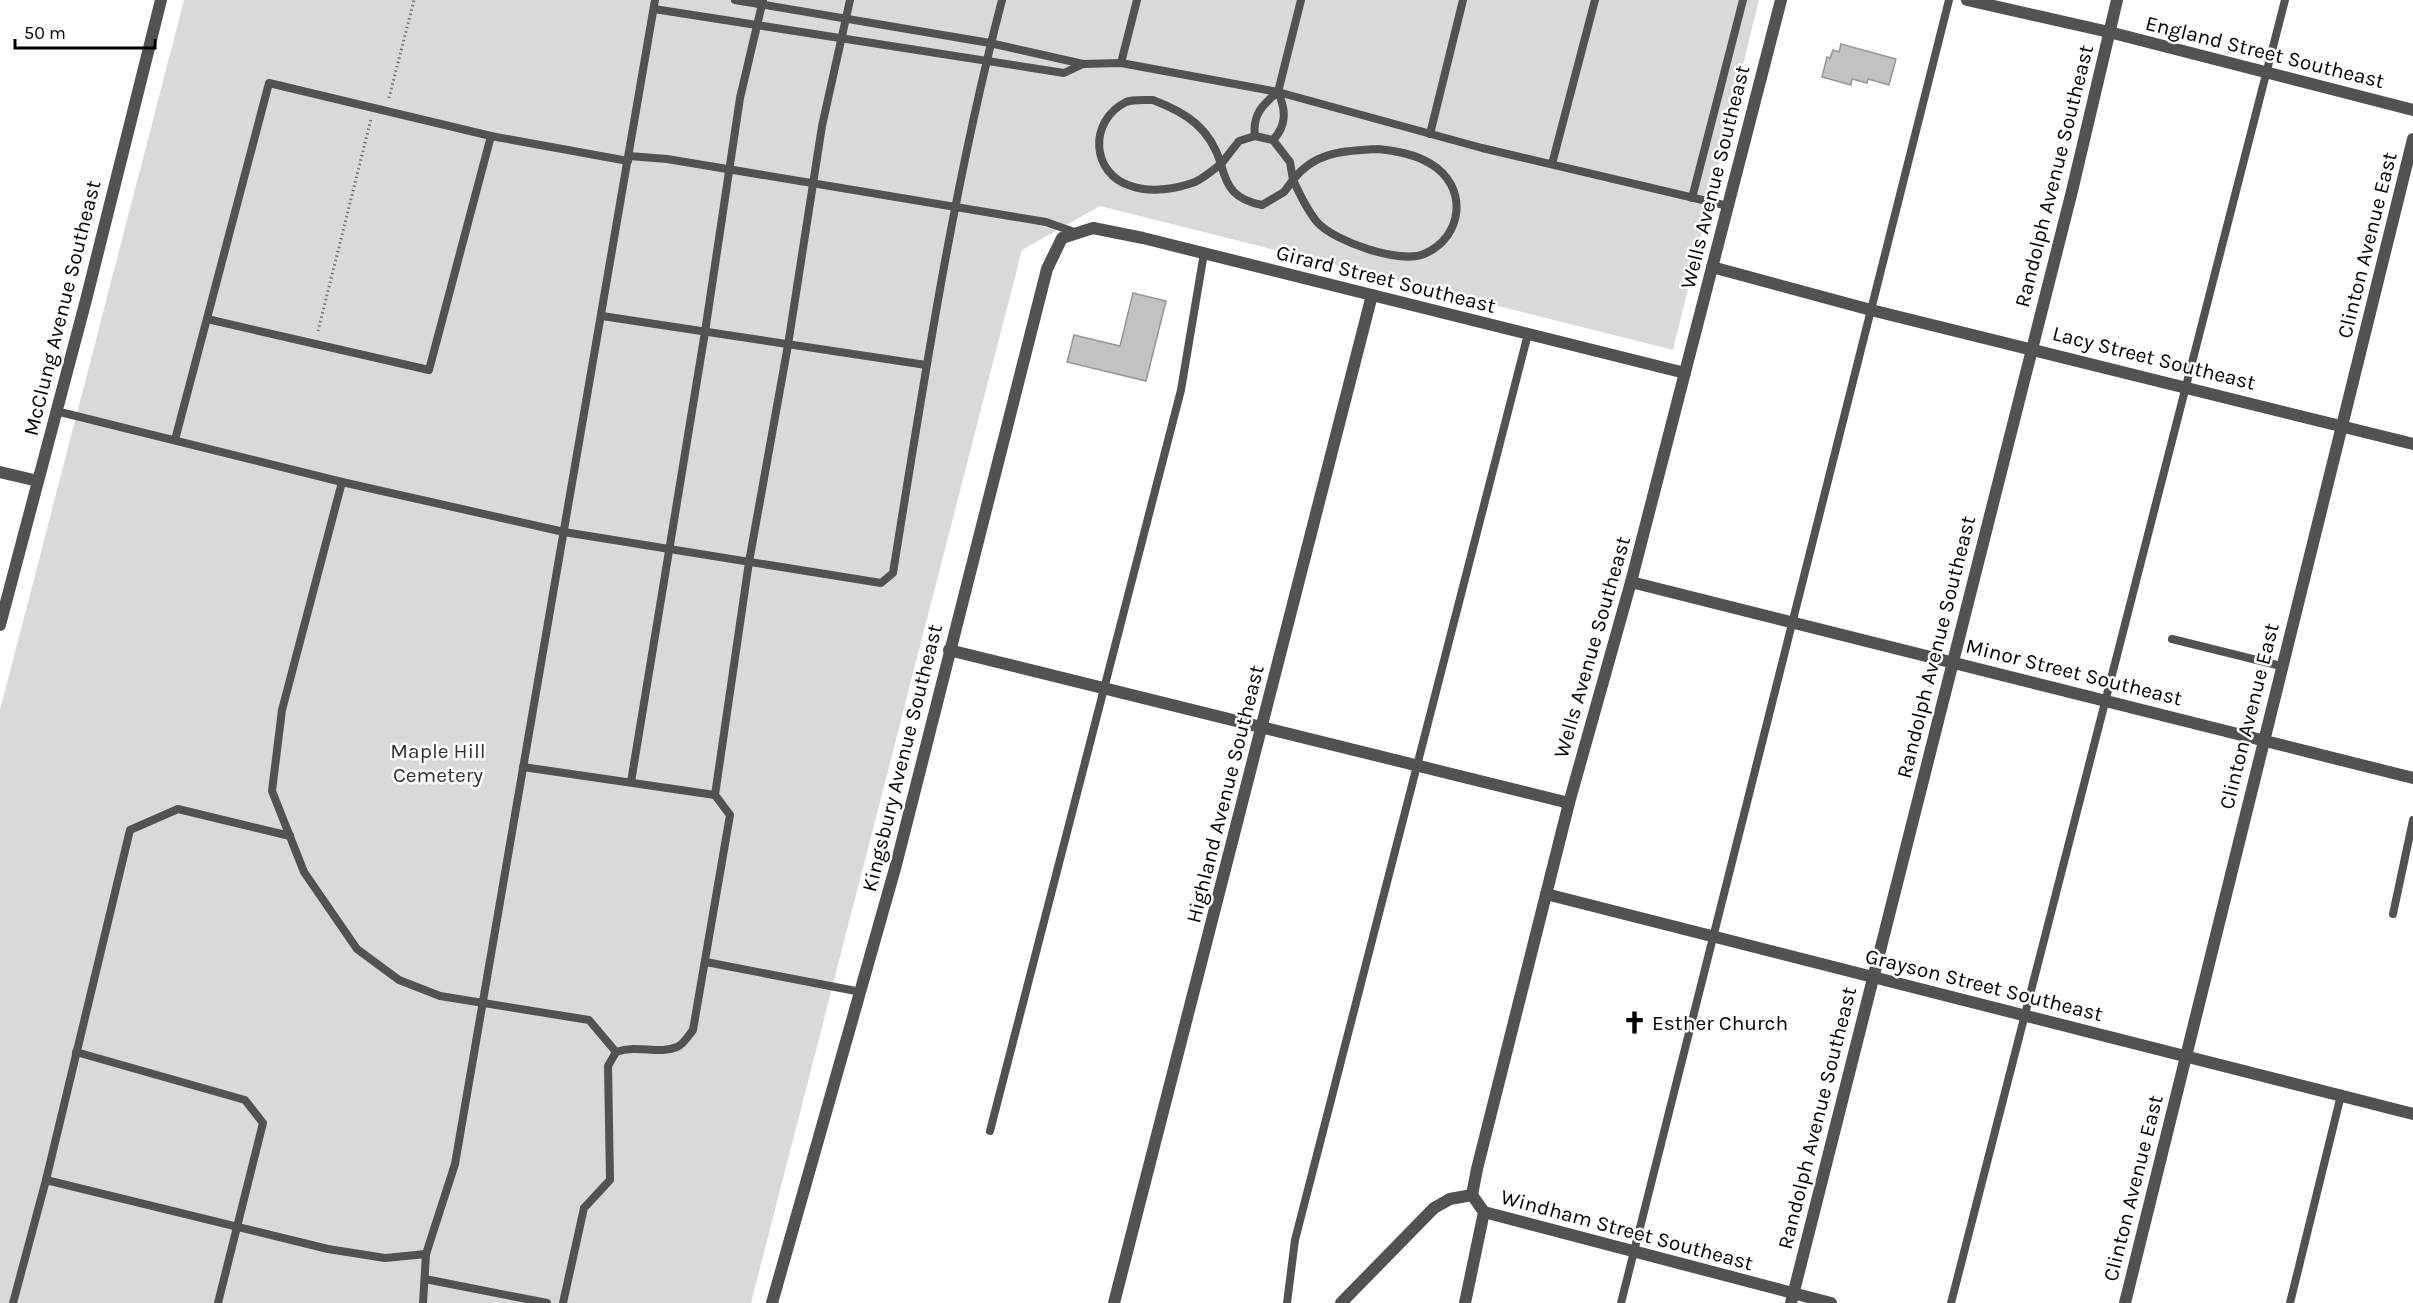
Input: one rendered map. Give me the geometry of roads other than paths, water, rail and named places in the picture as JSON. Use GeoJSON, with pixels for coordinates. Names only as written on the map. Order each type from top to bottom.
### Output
{"type":"FeatureCollection","features":[{"type":"Feature","properties":{"kind":"street","name":"McClung Avenue Southeast"},"geometry":{"type":"LineString","coordinates":[[0,625],[160,0]]}},
{"type":"Feature","properties":{"kind":"street","name":"Wells Avenue Southeast"},"geometry":{"type":"LineString","coordinates":[[1472,1195],[1569,803],[1631,582],[1781,0]]}},
{"type":"Feature","properties":{"kind":"street","name":"England Street Southeast"},"geometry":{"type":"LineString","coordinates":[[1967,0],[2109,32],[2413,110]]}},
{"type":"Feature","properties":{"kind":"street","name":"Randolph Avenue Southeast"},"geometry":{"type":"LineString","coordinates":[[1792,1298],[2032,349],[2117,0]]}},
{"type":"Feature","properties":{"kind":"street","name":"Clinton Avenue East"},"geometry":{"type":"LineString","coordinates":[[2125,1303],[2413,140]]}},
{"type":"Feature","properties":{"kind":"street","name":"Girard Street Southeast"},"geometry":{"type":"LineString","coordinates":[[1078,233],[1093,228],[1204,253],[1685,373]]}},
{"type":"Feature","properties":{"kind":"street","name":"Kingsbury Avenue Southeast"},"geometry":{"type":"LineString","coordinates":[[772,1303],[896,865],[1047,269],[1062,238],[1078,233]]}},
{"type":"Feature","properties":{"kind":"street","name":"Lacy Street Southeast"},"geometry":{"type":"LineString","coordinates":[[1712,267],[1871,310],[2413,444]]}},
{"type":"Feature","properties":{"kind":"street","name":"Highland Avenue Southeast"},"geometry":{"type":"LineString","coordinates":[[1114,1303],[1372,295]]}},
{"type":"Feature","properties":{"kind":"street"},"geometry":{"type":"LineString","coordinates":[[0,472],[38,481]]}},
{"type":"Feature","properties":{"kind":"street","name":"Minor Street Southeast"},"geometry":{"type":"LineString","coordinates":[[1631,582],[2413,778]]}},
{"type":"Feature","properties":{"kind":"street"},"geometry":{"type":"LineString","coordinates":[[949,650],[1569,803]]}},
{"type":"Feature","properties":{"kind":"street","name":"Grayson Street Southeast"},"geometry":{"type":"LineString","coordinates":[[1546,894],[2413,1114]]}},
{"type":"Feature","properties":{"kind":"street"},"geometry":{"type":"LineString","coordinates":[[1341,1303],[1434,1208],[1450,1199],[1472,1195],[1484,1212],[1465,1303]]}},
{"type":"Feature","properties":{"kind":"street","name":"Windham Street Southeast"},"geometry":{"type":"LineString","coordinates":[[1484,1212],[1634,1252],[1792,1298],[1831,1303]]}},
{"type":"Feature","properties":{"kind":"lane"},"geometry":{"type":"LineString","coordinates":[[735,0],[762,2],[990,44],[1083,64],[1121,63],[1278,92],[1430,134],[1728,206]]}},
{"type":"Feature","properties":{"kind":"lane"},"geometry":{"type":"LineString","coordinates":[[715,795],[749,562],[788,345],[822,126],[850,0]]}},
{"type":"Feature","properties":{"kind":"lane"},"geometry":{"type":"LineString","coordinates":[[56,411],[342,482],[564,532],[881,583],[894,573],[954,206],[985,62],[1002,0]]}},
{"type":"Feature","properties":{"kind":"lane"},"geometry":{"type":"LineString","coordinates":[[1121,63],[1137,0]]}},
{"type":"Feature","properties":{"kind":"lane"},"geometry":{"type":"LineString","coordinates":[[1255,136],[1253,123],[1262,105],[1278,92],[1301,0]]}},
{"type":"Feature","properties":{"kind":"lane"},"geometry":{"type":"LineString","coordinates":[[1430,134],[1463,0]]}},
{"type":"Feature","properties":{"kind":"lane"},"geometry":{"type":"LineString","coordinates":[[1552,164],[1595,0]]}},
{"type":"Feature","properties":{"kind":"lane"},"geometry":{"type":"LineString","coordinates":[[1692,198],[1743,0]]}},
{"type":"Feature","properties":{"kind":"lane"},"geometry":{"type":"LineString","coordinates":[[1621,1303],[1949,0]]}},
{"type":"Feature","properties":{"kind":"lane"},"geometry":{"type":"LineString","coordinates":[[1951,1303],[2285,0]]}},
{"type":"Feature","properties":{"kind":"lane"},"geometry":{"type":"LineString","coordinates":[[631,782],[667,549],[705,332],[740,98],[762,2]]}},
{"type":"Feature","properties":{"kind":"lane"},"geometry":{"type":"LineString","coordinates":[[423,1303],[426,1254],[455,1164],[654,4],[757,24],[985,62],[1064,73],[1083,64]]}},
{"type":"Feature","properties":{"kind":"lane"},"geometry":{"type":"LineString","coordinates":[[175,440],[269,83],[491,136],[628,158],[730,169],[954,206],[1046,222],[1078,233]]}},
{"type":"Feature","properties":{"kind":"lane"},"geometry":{"type":"LineString","coordinates":[[1273,140],[1280,132],[1284,120],[1284,105],[1278,92]]}},
{"type":"Feature","properties":{"kind":"lane"},"geometry":{"type":"LineString","coordinates":[[1273,140],[1255,136],[1239,141],[1221,164],[1197,181],[1154,190],[1131,186],[1115,178],[1101,159],[1099,135],[1105,116],[1128,101],[1153,100],[1176,109],[1197,124],[1215,145],[1221,164],[1225,180],[1235,197],[1262,205],[1284,192],[1293,180],[1304,165],[1332,153],[1378,149],[1403,152],[1431,164],[1445,176],[1458,196],[1457,219],[1446,238],[1424,255],[1394,255],[1362,249],[1318,223],[1293,180],[1290,162],[1273,140]]}},
{"type":"Feature","properties":{"kind":"lane"},"geometry":{"type":"LineString","coordinates":[[207,319],[429,370],[491,136]]}},
{"type":"Feature","properties":{"kind":"lane"},"geometry":{"type":"LineString","coordinates":[[990,1131],[1181,390],[1204,253]]}},
{"type":"Feature","properties":{"kind":"lane"},"geometry":{"type":"LineString","coordinates":[[602,316],[927,365]]}},
{"type":"Feature","properties":{"kind":"lane"},"geometry":{"type":"LineString","coordinates":[[1287,1303],[1295,1240],[1419,766],[1528,334]]}},
{"type":"Feature","properties":{"kind":"lane"},"geometry":{"type":"LineString","coordinates":[[342,482],[282,710],[272,791],[304,872],[357,949],[399,980],[440,996],[589,1020],[616,1052]]}},
{"type":"Feature","properties":{"kind":"lane"},"geometry":{"type":"LineString","coordinates":[[2172,639],[2281,666]]}},
{"type":"Feature","properties":{"kind":"lane"},"geometry":{"type":"LineString","coordinates":[[523,767],[715,795],[730,815],[693,1030],[678,1047],[657,1051],[632,1047],[616,1052],[608,1066],[610,1180],[584,1208],[563,1303]]}},
{"type":"Feature","properties":{"kind":"lane"},"geometry":{"type":"LineString","coordinates":[[13,1303],[46,1180],[130,830],[178,809],[290,836]]}},
{"type":"Feature","properties":{"kind":"lane"},"geometry":{"type":"LineString","coordinates":[[2393,914],[2413,820]]}},
{"type":"Feature","properties":{"kind":"lane"},"geometry":{"type":"LineString","coordinates":[[706,962],[861,992]]}},
{"type":"Feature","properties":{"kind":"lane"},"geometry":{"type":"LineString","coordinates":[[76,1052],[245,1100],[263,1123],[218,1303]]}},
{"type":"Feature","properties":{"kind":"lane"},"geometry":{"type":"LineString","coordinates":[[2290,1303],[2341,1095]]}},
{"type":"Feature","properties":{"kind":"lane"},"geometry":{"type":"LineString","coordinates":[[46,1180],[328,1249],[385,1258],[426,1254]]}},
{"type":"Feature","properties":{"kind":"lane"},"geometry":{"type":"LineString","coordinates":[[425,1279],[547,1303]]}},
{"type":"Feature","properties":{"kind":"place","name":"Esther Church"},"geometry":{"type":"Point","coordinates":[1634,1023]}},
{"type":"Feature","properties":{"kind":"park label","name":"Maple Hill Cemetery"},"geometry":{"type":"Point","coordinates":[438,763]}}]}
